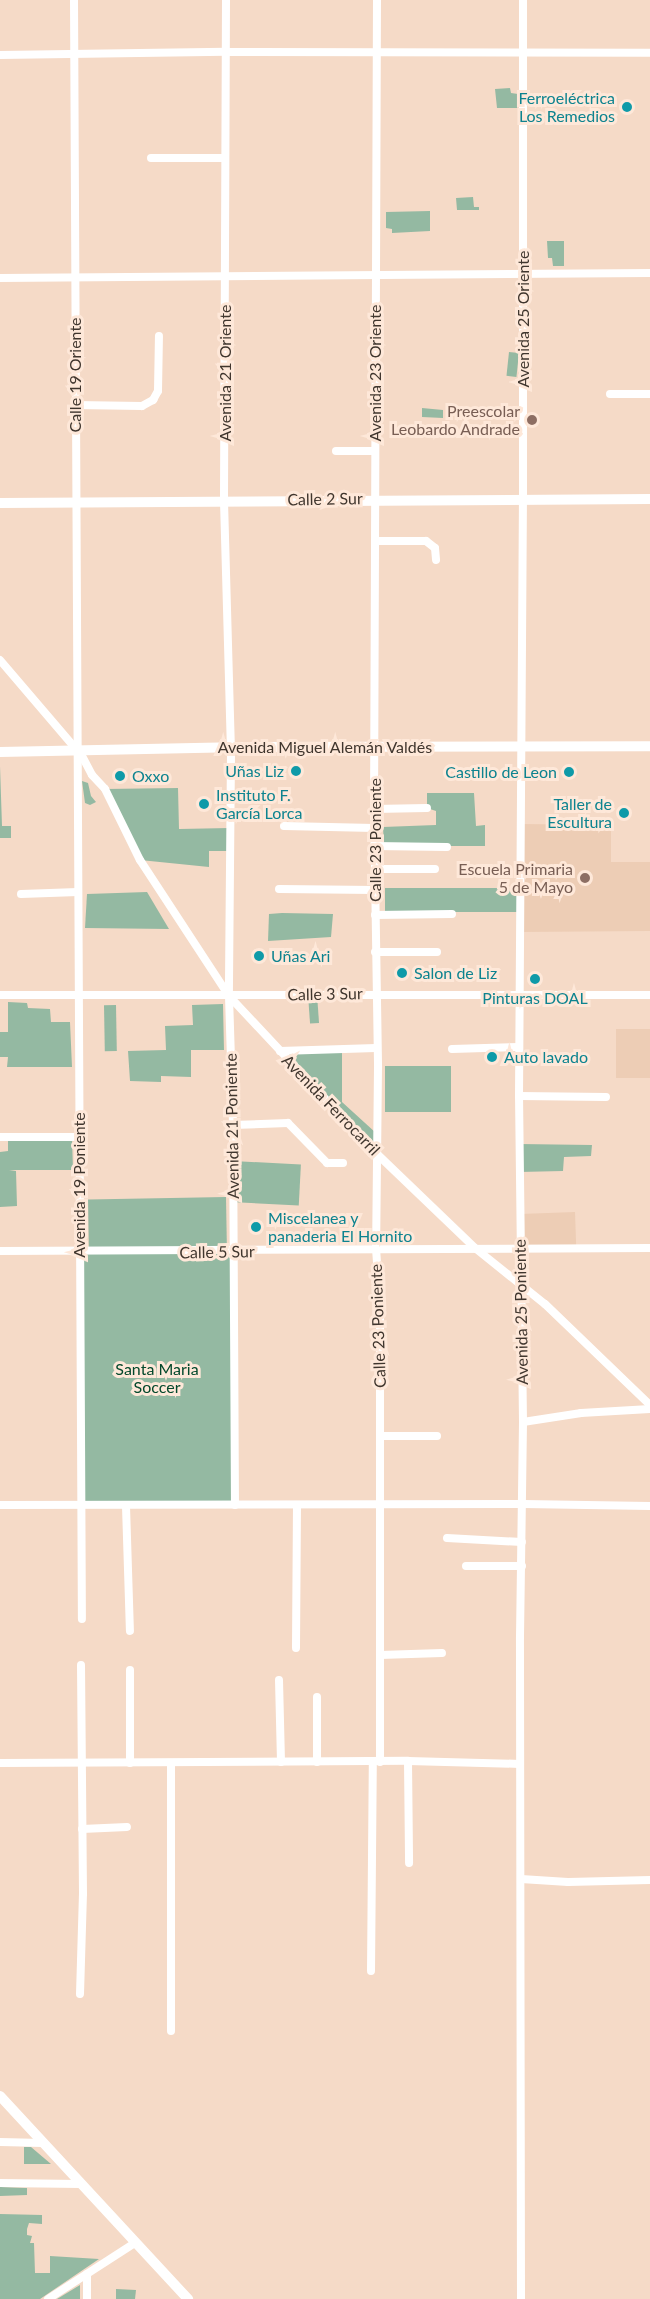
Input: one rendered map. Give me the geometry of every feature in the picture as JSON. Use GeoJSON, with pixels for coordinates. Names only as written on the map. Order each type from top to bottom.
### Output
{"type":"FeatureCollection","features":[{"type":"Feature","properties":{"kind":"main road","name":"Calle 2 Sur"},"geometry":{"type":"LineString","coordinates":[[0,503],[650,499]]}},
{"type":"Feature","properties":{"kind":"main road","name":"Avenida Miguel Alemán Valdés"},"geometry":{"type":"LineString","coordinates":[[0,752],[231,747],[650,746]]}},
{"type":"Feature","properties":{"kind":"main road"},"geometry":{"type":"LineString","coordinates":[[0,2097],[188,2299]]}},
{"type":"Feature","properties":{"kind":"street","name":"Calle 19 Oriente"},"geometry":{"type":"LineString","coordinates":[[74,0],[78,751]]}},
{"type":"Feature","properties":{"kind":"street","name":"Avenida 21 Oriente"},"geometry":{"type":"LineString","coordinates":[[226,0],[224,501],[231,747]]}},
{"type":"Feature","properties":{"kind":"street","name":"Avenida 23 Oriente"},"geometry":{"type":"LineString","coordinates":[[375,747],[377,0]]}},
{"type":"Feature","properties":{"kind":"street","name":"Avenida 25 Oriente"},"geometry":{"type":"LineString","coordinates":[[522,746],[523,0]]}},
{"type":"Feature","properties":{"kind":"street"},"geometry":{"type":"LineString","coordinates":[[0,55],[226,52],[650,53]]}},
{"type":"Feature","properties":{"kind":"street"},"geometry":{"type":"LineString","coordinates":[[151,158],[224,158]]}},
{"type":"Feature","properties":{"kind":"street"},"geometry":{"type":"LineString","coordinates":[[0,278],[650,273]]}},
{"type":"Feature","properties":{"kind":"street"},"geometry":{"type":"LineString","coordinates":[[75,405],[142,406],[153,400],[158,391],[159,336]]}},
{"type":"Feature","properties":{"kind":"street"},"geometry":{"type":"LineString","coordinates":[[610,394],[650,394]]}},
{"type":"Feature","properties":{"kind":"street"},"geometry":{"type":"LineString","coordinates":[[336,451],[374,451]]}},
{"type":"Feature","properties":{"kind":"street"},"geometry":{"type":"LineString","coordinates":[[375,541],[426,541],[435,548],[436,560]]}},
{"type":"Feature","properties":{"kind":"street","name":"Avenida Ferrocarril"},"geometry":{"type":"LineString","coordinates":[[0,660],[78,751],[114,805],[140,860],[229,996],[376,1153],[475,1248],[545,1304],[650,1407]]}},
{"type":"Feature","properties":{"kind":"street","name":"Avenida 25 Poniente"},"geometry":{"type":"LineString","coordinates":[[521,2299],[520,1764],[523,1422],[519,1282],[519,994],[522,746]]}},
{"type":"Feature","properties":{"kind":"street","name":"Avenida 21 Poniente"},"geometry":{"type":"LineString","coordinates":[[231,747],[229,996],[233,1125],[235,1504]]}},
{"type":"Feature","properties":{"kind":"street","name":"Calle 23 Poniente"},"geometry":{"type":"LineString","coordinates":[[371,1971],[380,1655],[380,1307],[376,1248],[375,747]]}},
{"type":"Feature","properties":{"kind":"street","name":"Avenida 19 Poniente"},"geometry":{"type":"LineString","coordinates":[[78,751],[82,1619]]}},
{"type":"Feature","properties":{"kind":"street"},"geometry":{"type":"LineString","coordinates":[[374,808],[427,808]]}},
{"type":"Feature","properties":{"kind":"street"},"geometry":{"type":"LineString","coordinates":[[284,826],[374,828]]}},
{"type":"Feature","properties":{"kind":"street"},"geometry":{"type":"LineString","coordinates":[[374,846],[447,847]]}},
{"type":"Feature","properties":{"kind":"street"},"geometry":{"type":"LineString","coordinates":[[375,869],[435,869]]}},
{"type":"Feature","properties":{"kind":"street"},"geometry":{"type":"LineString","coordinates":[[279,889],[375,890]]}},
{"type":"Feature","properties":{"kind":"street"},"geometry":{"type":"LineString","coordinates":[[21,894],[78,892]]}},
{"type":"Feature","properties":{"kind":"street"},"geometry":{"type":"LineString","coordinates":[[375,915],[452,914]]}},
{"type":"Feature","properties":{"kind":"street"},"geometry":{"type":"LineString","coordinates":[[375,952],[437,952]]}},
{"type":"Feature","properties":{"kind":"street","name":"Calle 3 Sur"},"geometry":{"type":"LineString","coordinates":[[0,995],[229,996],[375,993],[650,995]]}},
{"type":"Feature","properties":{"kind":"street"},"geometry":{"type":"LineString","coordinates":[[452,1049],[519,1047]]}},
{"type":"Feature","properties":{"kind":"street"},"geometry":{"type":"LineString","coordinates":[[280,1052],[376,1048]]}},
{"type":"Feature","properties":{"kind":"street"},"geometry":{"type":"LineString","coordinates":[[519,1096],[606,1097]]}},
{"type":"Feature","properties":{"kind":"street"},"geometry":{"type":"LineString","coordinates":[[233,1125],[288,1123],[327,1163],[343,1163]]}},
{"type":"Feature","properties":{"kind":"street"},"geometry":{"type":"LineString","coordinates":[[0,1137],[79,1137]]}},
{"type":"Feature","properties":{"kind":"street","name":"Calle 5 Sur"},"geometry":{"type":"LineString","coordinates":[[0,1251],[233,1252],[376,1248],[650,1248]]}},
{"type":"Feature","properties":{"kind":"street"},"geometry":{"type":"LineString","coordinates":[[523,1422],[581,1413],[650,1407]]}},
{"type":"Feature","properties":{"kind":"street"},"geometry":{"type":"LineString","coordinates":[[380,1436],[437,1436]]}},
{"type":"Feature","properties":{"kind":"street"},"geometry":{"type":"LineString","coordinates":[[0,1505],[523,1504],[650,1506]]}},
{"type":"Feature","properties":{"kind":"street"},"geometry":{"type":"LineString","coordinates":[[296,1648],[297,1505]]}},
{"type":"Feature","properties":{"kind":"street"},"geometry":{"type":"LineString","coordinates":[[126,1506],[130,1631]]}},
{"type":"Feature","properties":{"kind":"street"},"geometry":{"type":"LineString","coordinates":[[447,1538],[522,1542]]}},
{"type":"Feature","properties":{"kind":"street"},"geometry":{"type":"LineString","coordinates":[[466,1566],[522,1566]]}},
{"type":"Feature","properties":{"kind":"street"},"geometry":{"type":"LineString","coordinates":[[380,1655],[442,1653]]}},
{"type":"Feature","properties":{"kind":"street"},"geometry":{"type":"LineString","coordinates":[[80,1994],[81,1665]]}},
{"type":"Feature","properties":{"kind":"street"},"geometry":{"type":"LineString","coordinates":[[130,1670],[130,1763]]}},
{"type":"Feature","properties":{"kind":"street"},"geometry":{"type":"LineString","coordinates":[[279,1680],[281,1762]]}},
{"type":"Feature","properties":{"kind":"street"},"geometry":{"type":"LineString","coordinates":[[318,1697],[318,1762]]}},
{"type":"Feature","properties":{"kind":"street"},"geometry":{"type":"LineString","coordinates":[[408,1761],[409,1863]]}},
{"type":"Feature","properties":{"kind":"street"},"geometry":{"type":"LineString","coordinates":[[0,1763],[408,1761],[520,1764]]}},
{"type":"Feature","properties":{"kind":"street"},"geometry":{"type":"LineString","coordinates":[[171,1763],[171,2031]]}},
{"type":"Feature","properties":{"kind":"street"},"geometry":{"type":"LineString","coordinates":[[82,1829],[127,1827]]}},
{"type":"Feature","properties":{"kind":"street"},"geometry":{"type":"LineString","coordinates":[[521,1879],[568,1882],[650,1880]]}},
{"type":"Feature","properties":{"kind":"street"},"geometry":{"type":"LineString","coordinates":[[0,2142],[43,2144]]}},
{"type":"Feature","properties":{"kind":"street"},"geometry":{"type":"LineString","coordinates":[[0,2183],[81,2184]]}},
{"type":"Feature","properties":{"kind":"street"},"geometry":{"type":"LineString","coordinates":[[48,2299],[135,2243]]}},
{"type":"Feature","properties":{"kind":"street"},"geometry":{"type":"LineString","coordinates":[[87,2274],[87,2299]]}},
{"type":"Feature","properties":{"kind":"shaded area","name":"Escuela Primaria 5 de Mayo"},"geometry":{"type":"Polygon","coordinates":[[[521,824],[611,825],[611,862],[650,862],[650,931],[520,932],[521,824]]]}},
{"type":"Feature","properties":{"kind":"shaded area"},"geometry":{"type":"Polygon","coordinates":[[[616,1029],[650,1029],[650,1078],[616,1078],[616,1029]]]}},
{"type":"Feature","properties":{"kind":"shaded area"},"geometry":{"type":"Polygon","coordinates":[[[575,1212],[576,1248],[521,1250],[520,1214],[575,1212]]]}},
{"type":"Feature","properties":{"kind":"green space"},"geometry":{"type":"Polygon","coordinates":[[[510,88],[511,93],[518,94],[517,108],[497,108],[495,89],[510,88]]]}},
{"type":"Feature","properties":{"kind":"green space"},"geometry":{"type":"Polygon","coordinates":[[[473,197],[474,207],[479,207],[479,210],[457,210],[456,198],[473,197]]]}},
{"type":"Feature","properties":{"kind":"green space"},"geometry":{"type":"Polygon","coordinates":[[[430,211],[430,231],[392,233],[392,229],[386,228],[386,212],[430,211]]]}},
{"type":"Feature","properties":{"kind":"green space"},"geometry":{"type":"Polygon","coordinates":[[[547,241],[564,241],[564,266],[553,266],[552,258],[548,258],[547,241]]]}},
{"type":"Feature","properties":{"kind":"green space"},"geometry":{"type":"Polygon","coordinates":[[[509,352],[519,353],[516,377],[506,376],[509,352]]]}},
{"type":"Feature","properties":{"kind":"green space"},"geometry":{"type":"Polygon","coordinates":[[[422,408],[443,410],[443,418],[422,417],[422,408]]]}},
{"type":"Feature","properties":{"kind":"green space"},"geometry":{"type":"Polygon","coordinates":[[[0,766],[2,826],[11,826],[11,838],[0,838],[0,766]]]}},
{"type":"Feature","properties":{"kind":"green space"},"geometry":{"type":"Polygon","coordinates":[[[82,781],[88,783],[91,796],[96,802],[90,805],[85,803],[82,781]]]}},
{"type":"Feature","properties":{"kind":"green space"},"geometry":{"type":"Polygon","coordinates":[[[178,788],[179,829],[230,828],[230,851],[209,851],[209,867],[140,860],[105,789],[178,788]]]}},
{"type":"Feature","properties":{"kind":"green space"},"geometry":{"type":"Polygon","coordinates":[[[427,793],[474,793],[476,826],[485,825],[485,846],[384,846],[383,827],[436,825],[436,811],[427,808],[427,793]]]}},
{"type":"Feature","properties":{"kind":"green space"},"geometry":{"type":"Polygon","coordinates":[[[385,888],[520,888],[520,912],[385,912],[385,888]]]}},
{"type":"Feature","properties":{"kind":"green space"},"geometry":{"type":"Polygon","coordinates":[[[147,892],[169,929],[85,928],[87,894],[147,892]]]}},
{"type":"Feature","properties":{"kind":"green space"},"geometry":{"type":"Polygon","coordinates":[[[269,914],[333,914],[331,937],[268,941],[269,914]]]}},
{"type":"Feature","properties":{"kind":"green space"},"geometry":{"type":"Polygon","coordinates":[[[317,994],[319,1023],[310,1024],[308,995],[317,994]]]}},
{"type":"Feature","properties":{"kind":"green space"},"geometry":{"type":"Polygon","coordinates":[[[8,1002],[27,1003],[28,1008],[50,1009],[51,1022],[70,1022],[72,1067],[7,1067],[8,1057],[0,1057],[0,1032],[8,1032],[8,1002]]]}},
{"type":"Feature","properties":{"kind":"green space"},"geometry":{"type":"Polygon","coordinates":[[[223,1004],[224,1050],[191,1050],[191,1077],[161,1076],[161,1082],[130,1081],[128,1051],[166,1050],[165,1026],[193,1025],[192,1005],[223,1004]]]}},
{"type":"Feature","properties":{"kind":"green space"},"geometry":{"type":"Polygon","coordinates":[[[104,1005],[116,1005],[117,1051],[105,1051],[104,1005]]]}},
{"type":"Feature","properties":{"kind":"green space"},"geometry":{"type":"Polygon","coordinates":[[[342,1049],[342,1102],[376,1133],[376,1153],[280,1051],[342,1049]]]}},
{"type":"Feature","properties":{"kind":"green space"},"geometry":{"type":"Polygon","coordinates":[[[385,1066],[451,1066],[451,1112],[385,1112],[385,1066]]]}},
{"type":"Feature","properties":{"kind":"green space"},"geometry":{"type":"Polygon","coordinates":[[[8,1138],[72,1138],[73,1170],[9,1170],[16,1171],[17,1206],[0,1207],[0,1152],[8,1151],[8,1138]]]}},
{"type":"Feature","properties":{"kind":"green space"},"geometry":{"type":"Polygon","coordinates":[[[519,1144],[592,1145],[591,1156],[564,1157],[563,1171],[519,1172],[519,1144]]]}},
{"type":"Feature","properties":{"kind":"green space"},"geometry":{"type":"Polygon","coordinates":[[[233,1161],[301,1165],[299,1206],[231,1202],[233,1161]]]}},
{"type":"Feature","properties":{"kind":"green space"},"geometry":{"type":"Polygon","coordinates":[[[226,1197],[227,1248],[89,1250],[88,1199],[226,1197]]]}},
{"type":"Feature","properties":{"kind":"green space","name":"Santa Maria Soccer"},"geometry":{"type":"Polygon","coordinates":[[[79,1252],[233,1252],[233,1506],[79,1506],[79,1252]]]}},
{"type":"Feature","properties":{"kind":"green space"},"geometry":{"type":"Polygon","coordinates":[[[24,2147],[31,2147],[51,2164],[24,2164],[24,2147]]]}},
{"type":"Feature","properties":{"kind":"green space"},"geometry":{"type":"Polygon","coordinates":[[[0,2187],[27,2188],[27,2195],[0,2196],[0,2187]]]}},
{"type":"Feature","properties":{"kind":"green space"},"geometry":{"type":"Polygon","coordinates":[[[0,2214],[42,2215],[42,2224],[29,2223],[27,2229],[27,2235],[32,2236],[30,2243],[34,2243],[35,2273],[50,2273],[50,2256],[99,2259],[40,2299],[0,2299],[0,2214]]]}},
{"type":"Feature","properties":{"kind":"green space"},"geometry":{"type":"Polygon","coordinates":[[[80,2285],[80,2299],[57,2299],[80,2285]]]}},
{"type":"Feature","properties":{"kind":"green space"},"geometry":{"type":"Polygon","coordinates":[[[116,2289],[136,2290],[135,2299],[116,2299],[116,2289]]]}},
{"type":"Feature","properties":{"kind":"place","name":"Ferroeléctrica Los Remedios"},"geometry":{"type":"Point","coordinates":[627,107]}},
{"type":"Feature","properties":{"kind":"place","name":"Preescolar Leobardo Andrade"},"geometry":{"type":"Point","coordinates":[532,420]}},
{"type":"Feature","properties":{"kind":"place","name":"Uñas Liz"},"geometry":{"type":"Point","coordinates":[296,771]}},
{"type":"Feature","properties":{"kind":"place","name":"Castillo de Leon"},"geometry":{"type":"Point","coordinates":[569,772]}},
{"type":"Feature","properties":{"kind":"place","name":"Oxxo"},"geometry":{"type":"Point","coordinates":[120,776]}},
{"type":"Feature","properties":{"kind":"place","name":"Instituto F. García Lorca"},"geometry":{"type":"Point","coordinates":[204,804]}},
{"type":"Feature","properties":{"kind":"place","name":"Taller de Escultura"},"geometry":{"type":"Point","coordinates":[624,813]}},
{"type":"Feature","properties":{"kind":"place","name":"Escuela Primaria 5 de Mayo"},"geometry":{"type":"Point","coordinates":[585,878]}},
{"type":"Feature","properties":{"kind":"place","name":"Uñas Ari"},"geometry":{"type":"Point","coordinates":[259,956]}},
{"type":"Feature","properties":{"kind":"place","name":"Salon de Liz"},"geometry":{"type":"Point","coordinates":[402,973]}},
{"type":"Feature","properties":{"kind":"place","name":"Pinturas DOAL"},"geometry":{"type":"Point","coordinates":[535,979]}},
{"type":"Feature","properties":{"kind":"place","name":"Auto lavado"},"geometry":{"type":"Point","coordinates":[492,1057]}},
{"type":"Feature","properties":{"kind":"place","name":"Miscelanea y panaderia El Hornito"},"geometry":{"type":"Point","coordinates":[256,1227]}}]}
